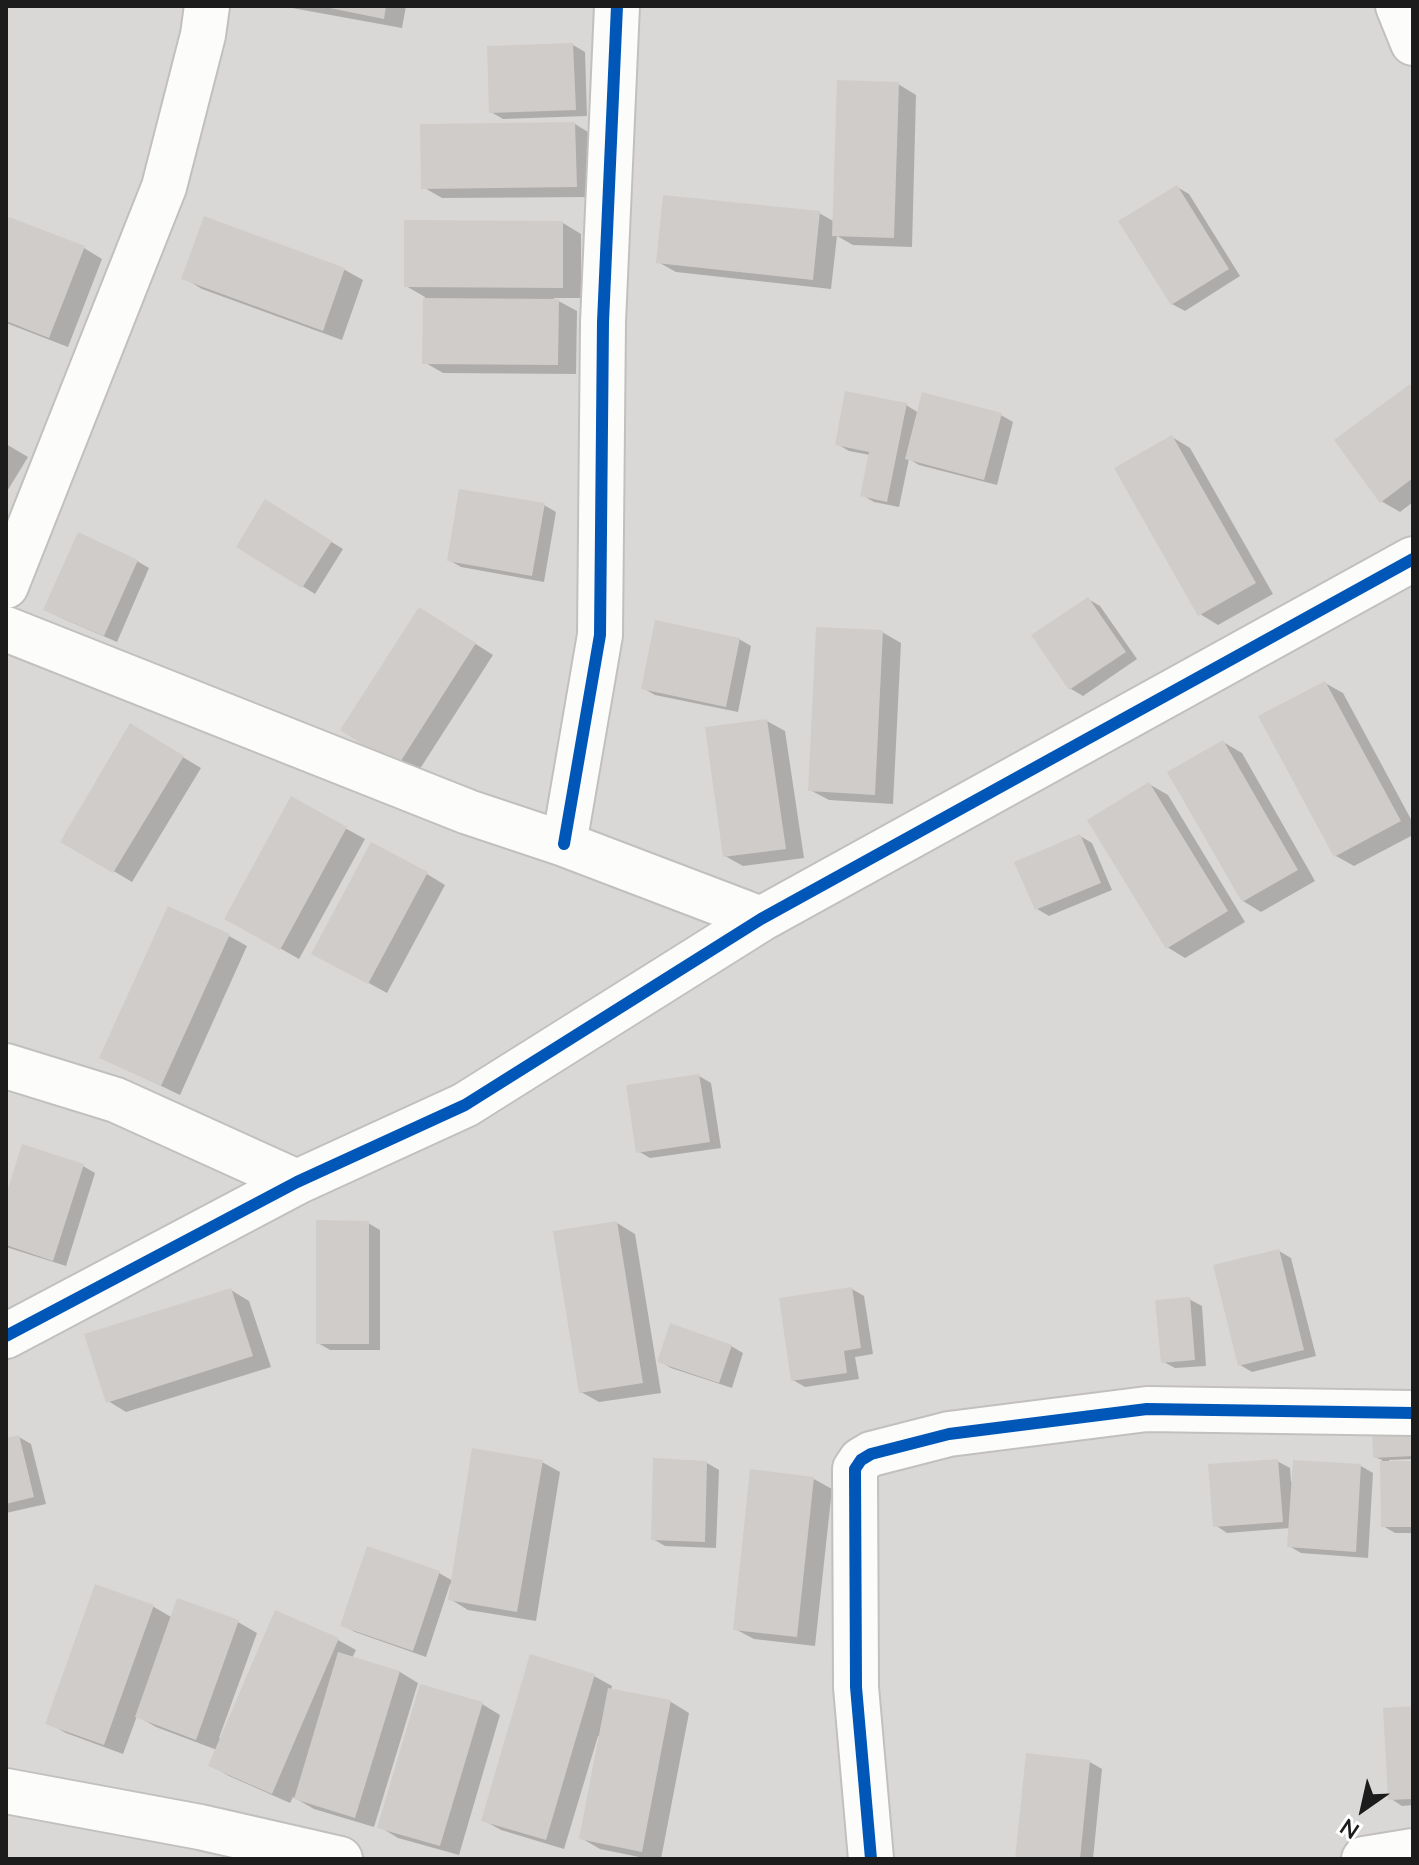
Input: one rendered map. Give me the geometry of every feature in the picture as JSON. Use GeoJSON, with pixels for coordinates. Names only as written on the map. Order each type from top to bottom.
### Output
{"type":"FeatureCollection","features":[{"type":"Feature","properties":{"kind":"street"},"geometry":{"type":"LineString","coordinates":[[6,586],[164,187],[203,35],[207,6]]}},
{"type":"Feature","properties":{"kind":"street"},"geometry":{"type":"LineString","coordinates":[[564,844],[600,635],[603,322],[617,6]]}},
{"type":"Feature","properties":{"kind":"street"},"geometry":{"type":"LineString","coordinates":[[1398,6],[1413,43]]}},
{"type":"Feature","properties":{"kind":"street"},"geometry":{"type":"LineString","coordinates":[[6,1336],[297,1182],[465,1105],[761,919],[1413,559]]}},
{"type":"Feature","properties":{"kind":"street"},"geometry":{"type":"LineString","coordinates":[[6,629],[468,812],[564,844],[761,919]]}},
{"type":"Feature","properties":{"kind":"street"},"geometry":{"type":"LineString","coordinates":[[6,1066],[116,1100],[297,1182]]}},
{"type":"Feature","properties":{"kind":"street"},"geometry":{"type":"LineString","coordinates":[[871,1859],[856,1687],[855,1469],[861,1460],[871,1454],[949,1434],[1147,1409],[1413,1413]]}},
{"type":"Feature","properties":{"kind":"street"},"geometry":{"type":"LineString","coordinates":[[6,1791],[200,1827],[340,1859]]}},
{"type":"Feature","properties":{"kind":"street"},"geometry":{"type":"LineString","coordinates":[[1364,1859],[1413,1851]]}},
{"type":"Feature","properties":{"kind":"shaded area"},"geometry":{"type":"Polygon","coordinates":[[[6,6],[1413,6],[1413,1859],[6,1859],[6,6]]]}},
{"type":"Feature","properties":{"kind":"building"},"geometry":{"type":"Polygon","coordinates":[[[320,6],[386,6],[384,19],[320,6]]]}},
{"type":"Feature","properties":{"kind":"building"},"geometry":{"type":"Polygon","coordinates":[[[573,43],[576,110],[489,113],[487,46],[573,43]]]}},
{"type":"Feature","properties":{"kind":"building"},"geometry":{"type":"Polygon","coordinates":[[[837,80],[899,82],[894,238],[832,236],[837,80]]]}},
{"type":"Feature","properties":{"kind":"building"},"geometry":{"type":"Polygon","coordinates":[[[575,122],[577,187],[421,189],[420,124],[575,122]]]}},
{"type":"Feature","properties":{"kind":"building"},"geometry":{"type":"Polygon","coordinates":[[[1177,185],[1229,269],[1171,305],[1118,221],[1177,185]]]}},
{"type":"Feature","properties":{"kind":"building"},"geometry":{"type":"Polygon","coordinates":[[[663,195],[820,211],[813,280],[656,263],[663,195]]]}},
{"type":"Feature","properties":{"kind":"building"},"geometry":{"type":"Polygon","coordinates":[[[204,216],[345,268],[323,331],[181,279],[204,216]]]}},
{"type":"Feature","properties":{"kind":"building"},"geometry":{"type":"Polygon","coordinates":[[[9,217],[85,246],[49,338],[6,321],[6,224],[9,217]]]}},
{"type":"Feature","properties":{"kind":"building"},"geometry":{"type":"Polygon","coordinates":[[[404,220],[563,221],[563,288],[404,287],[404,220]]]}},
{"type":"Feature","properties":{"kind":"building"},"geometry":{"type":"Polygon","coordinates":[[[423,298],[559,299],[558,365],[422,364],[423,298]]]}},
{"type":"Feature","properties":{"kind":"building"},"geometry":{"type":"Polygon","coordinates":[[[1410,384],[1413,388],[1413,478],[1380,503],[1334,440],[1410,384]]]}},
{"type":"Feature","properties":{"kind":"building"},"geometry":{"type":"Polygon","coordinates":[[[845,391],[907,403],[887,502],[860,496],[869,452],[835,445],[845,391]]]}},
{"type":"Feature","properties":{"kind":"building"},"geometry":{"type":"Polygon","coordinates":[[[922,392],[1002,413],[984,480],[905,459],[922,392]]]}},
{"type":"Feature","properties":{"kind":"building"},"geometry":{"type":"Polygon","coordinates":[[[1172,435],[1256,583],[1198,616],[1114,468],[1172,435]]]}},
{"type":"Feature","properties":{"kind":"building"},"geometry":{"type":"Polygon","coordinates":[[[459,489],[545,503],[532,576],[447,561],[459,489]]]}},
{"type":"Feature","properties":{"kind":"building"},"geometry":{"type":"Polygon","coordinates":[[[265,499],[332,541],[302,588],[236,547],[265,499]]]}},
{"type":"Feature","properties":{"kind":"building"},"geometry":{"type":"Polygon","coordinates":[[[78,532],[138,560],[104,636],[43,610],[78,532]]]}},
{"type":"Feature","properties":{"kind":"building"},"geometry":{"type":"Polygon","coordinates":[[[1088,597],[1126,652],[1069,690],[1031,635],[1088,597]]]}},
{"type":"Feature","properties":{"kind":"building"},"geometry":{"type":"Polygon","coordinates":[[[419,607],[476,643],[397,767],[340,730],[419,607]]]}},
{"type":"Feature","properties":{"kind":"building"},"geometry":{"type":"Polygon","coordinates":[[[655,620],[740,638],[726,707],[641,689],[655,620]]]}},
{"type":"Feature","properties":{"kind":"building"},"geometry":{"type":"Polygon","coordinates":[[[816,627],[883,630],[875,795],[808,791],[816,627]]]}},
{"type":"Feature","properties":{"kind":"building"},"geometry":{"type":"Polygon","coordinates":[[[1325,681],[1401,821],[1334,857],[1258,716],[1325,681]]]}},
{"type":"Feature","properties":{"kind":"building"},"geometry":{"type":"Polygon","coordinates":[[[767,719],[786,849],[723,857],[705,727],[767,719]]]}},
{"type":"Feature","properties":{"kind":"building"},"geometry":{"type":"Polygon","coordinates":[[[130,723],[184,756],[113,873],[60,842],[130,723]]]}},
{"type":"Feature","properties":{"kind":"building"},"geometry":{"type":"Polygon","coordinates":[[[1223,740],[1298,870],[1242,902],[1167,772],[1223,740]]]}},
{"type":"Feature","properties":{"kind":"building"},"geometry":{"type":"Polygon","coordinates":[[[1149,782],[1228,911],[1166,949],[1087,820],[1149,782]]]}},
{"type":"Feature","properties":{"kind":"building"},"geometry":{"type":"Polygon","coordinates":[[[291,796],[347,827],[280,950],[224,919],[291,796]]]}},
{"type":"Feature","properties":{"kind":"building"},"geometry":{"type":"Polygon","coordinates":[[[1080,834],[1101,883],[1035,910],[1014,862],[1080,834]]]}},
{"type":"Feature","properties":{"kind":"building"},"geometry":{"type":"Polygon","coordinates":[[[371,842],[428,872],[368,984],[311,954],[371,842]]]}},
{"type":"Feature","properties":{"kind":"building"},"geometry":{"type":"Polygon","coordinates":[[[168,906],[230,934],[161,1086],[99,1058],[168,906]]]}},
{"type":"Feature","properties":{"kind":"building"},"geometry":{"type":"Polygon","coordinates":[[[699,1074],[710,1142],[636,1153],[626,1085],[699,1074]]]}},
{"type":"Feature","properties":{"kind":"building"},"geometry":{"type":"Polygon","coordinates":[[[22,1144],[84,1164],[53,1261],[6,1245],[6,1195],[22,1144]]]}},
{"type":"Feature","properties":{"kind":"building"},"geometry":{"type":"Polygon","coordinates":[[[316,1220],[369,1221],[369,1344],[316,1344],[316,1220]]]}},
{"type":"Feature","properties":{"kind":"building"},"geometry":{"type":"Polygon","coordinates":[[[617,1221],[643,1383],[579,1393],[553,1231],[617,1221]]]}},
{"type":"Feature","properties":{"kind":"building"},"geometry":{"type":"Polygon","coordinates":[[[1279,1249],[1304,1350],[1238,1366],[1213,1265],[1279,1249]]]}},
{"type":"Feature","properties":{"kind":"building"},"geometry":{"type":"Polygon","coordinates":[[[852,1287],[861,1348],[844,1351],[847,1373],[791,1381],[779,1298],[852,1287]]]}},
{"type":"Feature","properties":{"kind":"building"},"geometry":{"type":"Polygon","coordinates":[[[231,1288],[253,1356],[106,1403],[84,1334],[231,1288]]]}},
{"type":"Feature","properties":{"kind":"building"},"geometry":{"type":"Polygon","coordinates":[[[1190,1297],[1195,1360],[1161,1363],[1155,1300],[1190,1297]]]}},
{"type":"Feature","properties":{"kind":"building"},"geometry":{"type":"Polygon","coordinates":[[[670,1323],[732,1345],[719,1383],[657,1362],[670,1323]]]}},
{"type":"Feature","properties":{"kind":"building"},"geometry":{"type":"Polygon","coordinates":[[[1413,1425],[1413,1456],[1373,1458],[1372,1427],[1413,1425]]]}},
{"type":"Feature","properties":{"kind":"building"},"geometry":{"type":"Polygon","coordinates":[[[19,1435],[34,1497],[6,1504],[6,1438],[19,1435]]]}},
{"type":"Feature","properties":{"kind":"building"},"geometry":{"type":"Polygon","coordinates":[[[472,1448],[543,1460],[517,1612],[448,1600],[472,1448]]]}},
{"type":"Feature","properties":{"kind":"building"},"geometry":{"type":"Polygon","coordinates":[[[653,1458],[707,1461],[705,1542],[651,1540],[653,1458]]]}},
{"type":"Feature","properties":{"kind":"building"},"geometry":{"type":"Polygon","coordinates":[[[1278,1459],[1283,1522],[1213,1527],[1208,1464],[1278,1459]]]}},
{"type":"Feature","properties":{"kind":"building"},"geometry":{"type":"Polygon","coordinates":[[[1293,1460],[1361,1464],[1356,1552],[1287,1547],[1293,1460]]]}},
{"type":"Feature","properties":{"kind":"building"},"geometry":{"type":"Polygon","coordinates":[[[1380,1461],[1413,1461],[1413,1527],[1381,1527],[1380,1461]]]}},
{"type":"Feature","properties":{"kind":"building"},"geometry":{"type":"Polygon","coordinates":[[[750,1469],[814,1477],[797,1637],[733,1630],[750,1469]]]}},
{"type":"Feature","properties":{"kind":"building"},"geometry":{"type":"Polygon","coordinates":[[[367,1546],[440,1571],[413,1651],[340,1626],[367,1546]]]}},
{"type":"Feature","properties":{"kind":"building"},"geometry":{"type":"Polygon","coordinates":[[[95,1584],[154,1605],[104,1745],[45,1724],[95,1584]]]}},
{"type":"Feature","properties":{"kind":"building"},"geometry":{"type":"Polygon","coordinates":[[[177,1598],[239,1620],[196,1740],[135,1717],[177,1598]]]}},
{"type":"Feature","properties":{"kind":"building"},"geometry":{"type":"Polygon","coordinates":[[[275,1610],[339,1638],[272,1794],[208,1766],[275,1610]]]}},
{"type":"Feature","properties":{"kind":"building"},"geometry":{"type":"Polygon","coordinates":[[[338,1652],[400,1671],[355,1818],[294,1799],[338,1652]]]}},
{"type":"Feature","properties":{"kind":"building"},"geometry":{"type":"Polygon","coordinates":[[[530,1654],[595,1674],[546,1840],[481,1821],[530,1654]]]}},
{"type":"Feature","properties":{"kind":"building"},"geometry":{"type":"Polygon","coordinates":[[[420,1684],[483,1702],[440,1846],[377,1828],[420,1684]]]}},
{"type":"Feature","properties":{"kind":"building"},"geometry":{"type":"Polygon","coordinates":[[[608,1688],[671,1700],[642,1852],[579,1839],[608,1688]]]}},
{"type":"Feature","properties":{"kind":"building"},"geometry":{"type":"Polygon","coordinates":[[[1413,1706],[1413,1799],[1388,1800],[1383,1708],[1413,1706]]]}},
{"type":"Feature","properties":{"kind":"building"},"geometry":{"type":"Polygon","coordinates":[[[1026,1753],[1090,1760],[1080,1859],[1015,1859],[1026,1753]]]}},
{"type":"Feature","properties":{"kind":"cycle path"},"geometry":{"type":"LineString","coordinates":[[564,844],[600,635],[603,322],[617,6]]}},
{"type":"Feature","properties":{"kind":"cycle path"},"geometry":{"type":"LineString","coordinates":[[6,1336],[297,1182],[465,1105],[761,919],[1413,559]]}},
{"type":"Feature","properties":{"kind":"cycle path"},"geometry":{"type":"LineString","coordinates":[[871,1859],[856,1687],[855,1469],[861,1460],[871,1454],[949,1434],[1147,1409],[1413,1413]]}}]}
